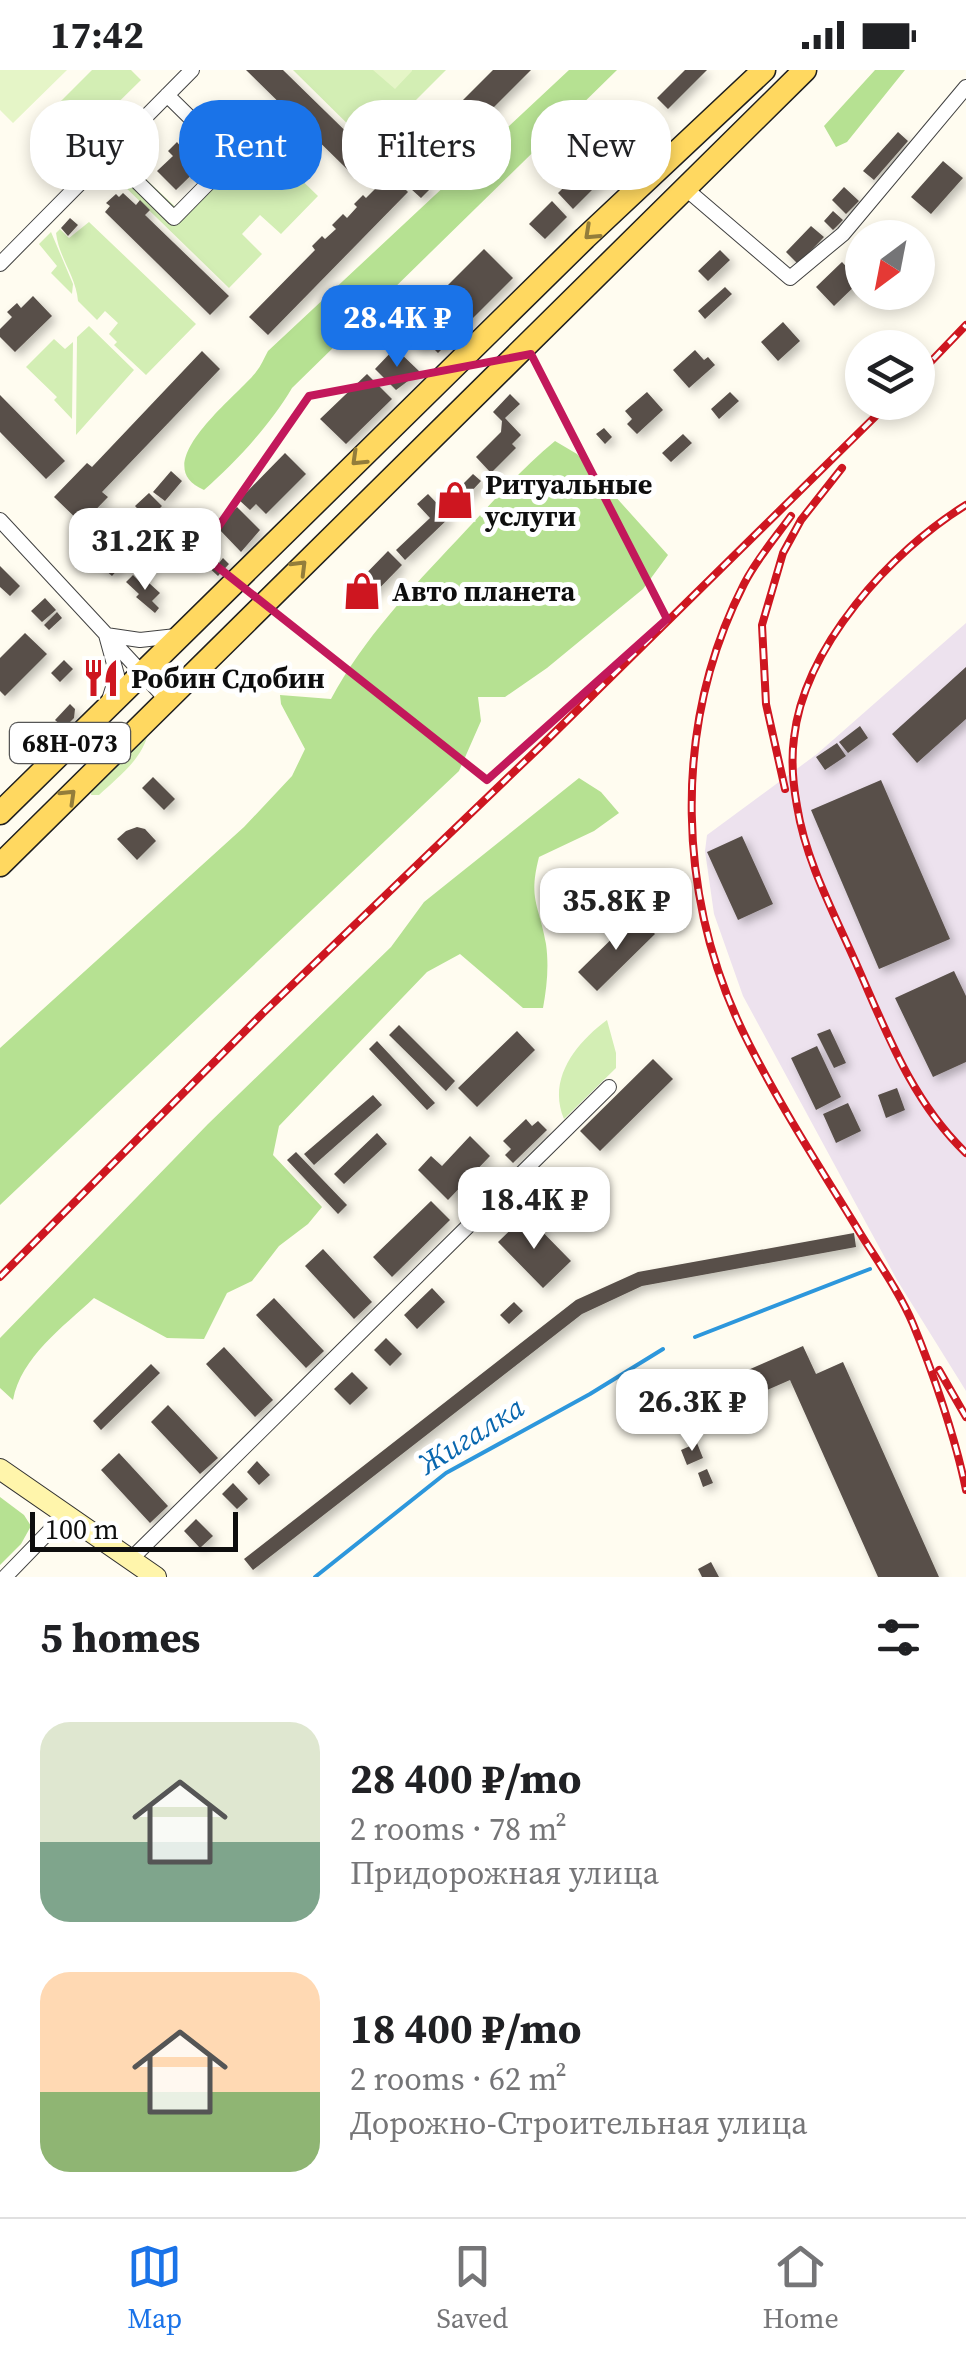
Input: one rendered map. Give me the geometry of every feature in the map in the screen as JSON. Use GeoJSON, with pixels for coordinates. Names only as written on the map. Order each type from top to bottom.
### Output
{"type":"FeatureCollection","features":[{"type":"Feature","properties":{"kind":"main road","name":"68Н-073"},"geometry":{"type":"LineString","coordinates":[[0,813],[745,81],[764,70]]}},
{"type":"Feature","properties":{"kind":"main road","name":"68Н-073"},"geometry":{"type":"LineString","coordinates":[[0,865],[805,70]]}},
{"type":"Feature","properties":{"kind":"street"},"geometry":{"type":"LineString","coordinates":[[159,103],[192,70]]}},
{"type":"Feature","properties":{"kind":"street"},"geometry":{"type":"LineString","coordinates":[[686,189],[790,278],[843,234],[966,87]]}},
{"type":"Feature","properties":{"kind":"street"},"geometry":{"type":"LineString","coordinates":[[146,190],[174,218],[232,159],[167,95]]}},
{"type":"Feature","properties":{"kind":"street"},"geometry":{"type":"LineString","coordinates":[[0,264],[73,190]]}},
{"type":"Feature","properties":{"kind":"street"},"geometry":{"type":"LineString","coordinates":[[0,520],[167,700]]}},
{"type":"Feature","properties":{"kind":"street"},"geometry":{"type":"LineString","coordinates":[[106,636],[140,640],[177,636]]}},
{"type":"Feature","properties":{"kind":"street"},"geometry":{"type":"LineString","coordinates":[[106,636],[117,674],[108,705]]}},
{"type":"Feature","properties":{"kind":"street"},"geometry":{"type":"LineString","coordinates":[[130,1560],[609,1087]]}},
{"type":"Feature","properties":{"kind":"street"},"geometry":{"type":"LineString","coordinates":[[0,1469],[156,1577]]}},
{"type":"Feature","properties":{"kind":"street"},"geometry":{"type":"LineString","coordinates":[[5,1577],[66,1514]]}},
{"type":"Feature","properties":{"kind":"highlighted area"},"geometry":{"type":"Polygon","coordinates":[[[531,354],[667,619],[487,780],[200,553],[309,396],[531,354]]]}},
{"type":"Feature","properties":{"kind":"shaded area"},"geometry":{"type":"Polygon","coordinates":[[[966,623],[966,1391],[897,1280],[743,996],[714,914],[705,851],[707,835],[817,754],[966,623]]]}},
{"type":"Feature","properties":{"kind":"green space"},"geometry":{"type":"Polygon","coordinates":[[[0,70],[67,70],[36,100],[30,100],[30,106],[13,123],[0,110],[0,70]]]}},
{"type":"Feature","properties":{"kind":"green space"},"geometry":{"type":"Polygon","coordinates":[[[92,70],[131,70],[141,80],[121,100],[62,100],[92,70]]]}},
{"type":"Feature","properties":{"kind":"green space"},"geometry":{"type":"Polygon","coordinates":[[[293,70],[446,70],[416,100],[342,100],[342,118],[293,70]]]}},
{"type":"Feature","properties":{"kind":"green space"},"geometry":{"type":"Polygon","coordinates":[[[373,70],[412,70],[412,71],[395,89],[373,70]]]}},
{"type":"Feature","properties":{"kind":"green space"},"geometry":{"type":"Polygon","coordinates":[[[569,70],[617,70],[586,100],[537,100],[569,70]]]}},
{"type":"Feature","properties":{"kind":"green space"},"geometry":{"type":"Polygon","coordinates":[[[875,70],[905,70],[847,142],[836,147],[824,126],[875,70]]]}},
{"type":"Feature","properties":{"kind":"green space"},"geometry":{"type":"Polygon","coordinates":[[[531,105],[531,154],[511,174],[511,124],[531,105]]]}},
{"type":"Feature","properties":{"kind":"green space"},"geometry":{"type":"Polygon","coordinates":[[[128,190],[158,190],[181,212],[202,190],[312,190],[318,196],[281,234],[260,215],[242,234],[262,254],[229,288],[128,190]]]}},
{"type":"Feature","properties":{"kind":"green space"},"geometry":{"type":"Polygon","coordinates":[[[440,190],[494,190],[292,388],[263,429],[204,490],[188,479],[184,464],[190,448],[201,430],[256,372],[268,351],[440,190]]]}},
{"type":"Feature","properties":{"kind":"green space"},"geometry":{"type":"Polygon","coordinates":[[[89,222],[196,324],[146,375],[114,345],[117,342],[109,334],[118,323],[105,311],[97,320],[78,301],[56,233],[60,229],[69,238],[89,222]]]}},
{"type":"Feature","properties":{"kind":"green space"},"geometry":{"type":"Polygon","coordinates":[[[51,232],[73,284],[72,294],[51,273],[57,266],[39,244],[51,232]]]}},
{"type":"Feature","properties":{"kind":"green space"},"geometry":{"type":"Polygon","coordinates":[[[89,326],[134,370],[76,435],[77,337],[89,326]]]}},
{"type":"Feature","properties":{"kind":"green space"},"geometry":{"type":"Polygon","coordinates":[[[54,339],[65,349],[73,342],[72,419],[54,400],[57,397],[26,367],[54,339]]]}},
{"type":"Feature","properties":{"kind":"green space"},"geometry":{"type":"Polygon","coordinates":[[[555,441],[577,454],[668,555],[643,589],[547,668],[505,697],[478,697],[481,721],[459,771],[0,1205],[0,1048],[244,827],[292,776],[305,749],[280,695],[331,699],[358,655],[405,596],[504,489],[555,441]]]}},
{"type":"Feature","properties":{"kind":"green space"},"geometry":{"type":"Polygon","coordinates":[[[144,735],[144,746],[127,769],[99,795],[91,795],[92,788],[144,735]]]}},
{"type":"Feature","properties":{"kind":"green space"},"geometry":{"type":"Polygon","coordinates":[[[579,778],[601,792],[619,813],[594,831],[539,857],[535,893],[547,960],[543,1008],[523,1008],[460,954],[427,972],[279,1126],[273,1155],[322,1207],[308,1224],[279,1246],[252,1281],[227,1293],[204,1339],[167,1338],[94,1298],[34,1356],[13,1400],[0,1388],[0,1338],[208,1124],[391,947],[424,902],[579,778]]]}},
{"type":"Feature","properties":{"kind":"green space"},"geometry":{"type":"Polygon","coordinates":[[[607,1020],[616,1068],[564,1119],[559,1090],[562,1076],[575,1051],[607,1020]]]}},
{"type":"Feature","properties":{"kind":"green space"},"geometry":{"type":"Polygon","coordinates":[[[0,1497],[24,1515],[31,1526],[21,1544],[0,1565],[0,1497]]]}},
{"type":"Feature","properties":{"kind":"building"},"geometry":{"type":"Polygon","coordinates":[[[246,70],[283,70],[314,100],[277,100],[246,70]]]}},
{"type":"Feature","properties":{"kind":"building"},"geometry":{"type":"Polygon","coordinates":[[[493,70],[531,70],[501,100],[463,100],[493,70]]]}},
{"type":"Feature","properties":{"kind":"building"},"geometry":{"type":"Polygon","coordinates":[[[685,70],[707,70],[671,106],[671,100],[657,98],[685,70]]]}},
{"type":"Feature","properties":{"kind":"building"},"geometry":{"type":"Polygon","coordinates":[[[322,108],[342,128],[342,164],[322,145],[322,108]]]}},
{"type":"Feature","properties":{"kind":"building"},"geometry":{"type":"Polygon","coordinates":[[[898,132],[908,141],[874,180],[863,171],[898,132]]]}},
{"type":"Feature","properties":{"kind":"building"},"geometry":{"type":"Polygon","coordinates":[[[177,142],[176,190],[159,169],[173,156],[168,151],[177,142]]]}},
{"type":"Feature","properties":{"kind":"building"},"geometry":{"type":"Polygon","coordinates":[[[943,161],[963,178],[931,214],[911,197],[943,161]]]}},
{"type":"Feature","properties":{"kind":"building"},"geometry":{"type":"Polygon","coordinates":[[[844,187],[859,201],[846,214],[832,200],[844,187]]]}},
{"type":"Feature","properties":{"kind":"building"},"geometry":{"type":"Polygon","coordinates":[[[374,190],[408,192],[268,335],[249,317],[315,250],[312,246],[336,229],[332,225],[343,214],[347,218],[363,195],[366,198],[374,190]]]}},
{"type":"Feature","properties":{"kind":"building"},"geometry":{"type":"Polygon","coordinates":[[[412,190],[429,190],[421,198],[412,190]]]}},
{"type":"Feature","properties":{"kind":"building"},"geometry":{"type":"Polygon","coordinates":[[[561,190],[592,190],[573,209],[558,193],[561,190]]]}},
{"type":"Feature","properties":{"kind":"building"},"geometry":{"type":"Polygon","coordinates":[[[123,193],[136,205],[140,200],[150,210],[145,215],[229,296],[210,315],[105,212],[110,206],[106,203],[123,193]]]}},
{"type":"Feature","properties":{"kind":"building"},"geometry":{"type":"Polygon","coordinates":[[[552,201],[567,217],[545,239],[529,224],[552,201]]]}},
{"type":"Feature","properties":{"kind":"building"},"geometry":{"type":"Polygon","coordinates":[[[833,211],[843,220],[833,230],[824,221],[833,211]]]}},
{"type":"Feature","properties":{"kind":"building"},"geometry":{"type":"Polygon","coordinates":[[[70,218],[78,225],[68,236],[61,228],[70,218]]]}},
{"type":"Feature","properties":{"kind":"building"},"geometry":{"type":"Polygon","coordinates":[[[811,226],[824,237],[798,264],[786,252],[811,226]]]}},
{"type":"Feature","properties":{"kind":"building"},"geometry":{"type":"Polygon","coordinates":[[[484,249],[513,278],[438,353],[428,343],[421,350],[402,331],[484,249]]]}},
{"type":"Feature","properties":{"kind":"building"},"geometry":{"type":"Polygon","coordinates":[[[720,250],[730,260],[708,281],[698,271],[720,250]]]}},
{"type":"Feature","properties":{"kind":"building"},"geometry":{"type":"Polygon","coordinates":[[[842,262],[845,265],[845,295],[834,306],[816,287],[842,262]]]}},
{"type":"Feature","properties":{"kind":"building"},"geometry":{"type":"Polygon","coordinates":[[[725,287],[732,294],[705,319],[698,311],[725,287]]]}},
{"type":"Feature","properties":{"kind":"building"},"geometry":{"type":"Polygon","coordinates":[[[33,296],[52,316],[15,352],[0,337],[0,329],[12,317],[7,312],[17,303],[21,308],[33,296]]]}},
{"type":"Feature","properties":{"kind":"building"},"geometry":{"type":"Polygon","coordinates":[[[783,322],[800,341],[778,361],[761,342],[783,322]]]}},
{"type":"Feature","properties":{"kind":"building"},"geometry":{"type":"Polygon","coordinates":[[[395,348],[420,372],[396,390],[375,369],[395,348]]]}},
{"type":"Feature","properties":{"kind":"building"},"geometry":{"type":"Polygon","coordinates":[[[695,350],[715,365],[689,388],[673,370],[695,350]]]}},
{"type":"Feature","properties":{"kind":"building"},"geometry":{"type":"Polygon","coordinates":[[[202,351],[220,369],[102,492],[108,497],[82,524],[54,497],[87,463],[92,467],[202,351]]]}},
{"type":"Feature","properties":{"kind":"building"},"geometry":{"type":"Polygon","coordinates":[[[367,374],[392,399],[346,444],[320,419],[367,374]]]}},
{"type":"Feature","properties":{"kind":"building"},"geometry":{"type":"Polygon","coordinates":[[[647,392],[663,410],[637,434],[627,424],[632,419],[625,411],[647,392]]]}},
{"type":"Feature","properties":{"kind":"building"},"geometry":{"type":"Polygon","coordinates":[[[730,392],[739,401],[719,419],[711,409],[730,392]]]}},
{"type":"Feature","properties":{"kind":"building"},"geometry":{"type":"Polygon","coordinates":[[[510,394],[520,404],[505,418],[521,435],[512,444],[516,448],[491,473],[476,457],[501,432],[502,421],[493,412],[510,394]]]}},
{"type":"Feature","properties":{"kind":"building"},"geometry":{"type":"Polygon","coordinates":[[[0,395],[65,461],[46,479],[0,432],[0,395]]]}},
{"type":"Feature","properties":{"kind":"building"},"geometry":{"type":"Polygon","coordinates":[[[604,428],[612,437],[605,444],[596,434],[604,428]]]}},
{"type":"Feature","properties":{"kind":"building"},"geometry":{"type":"Polygon","coordinates":[[[683,434],[692,443],[671,462],[662,453],[683,434]]]}},
{"type":"Feature","properties":{"kind":"building"},"geometry":{"type":"Polygon","coordinates":[[[285,453],[306,474],[266,514],[256,504],[250,510],[239,500],[285,453]]]}},
{"type":"Feature","properties":{"kind":"building"},"geometry":{"type":"Polygon","coordinates":[[[171,471],[182,481],[165,501],[153,492],[171,471]]]}},
{"type":"Feature","properties":{"kind":"building"},"geometry":{"type":"Polygon","coordinates":[[[473,474],[481,481],[457,507],[448,499],[473,474]]]}},
{"type":"Feature","properties":{"kind":"building"},"geometry":{"type":"Polygon","coordinates":[[[149,493],[162,506],[148,520],[135,506],[149,493]]]}},
{"type":"Feature","properties":{"kind":"building"},"geometry":{"type":"Polygon","coordinates":[[[428,494],[450,517],[405,560],[396,550],[430,518],[417,504],[428,494]]]}},
{"type":"Feature","properties":{"kind":"building"},"geometry":{"type":"Polygon","coordinates":[[[237,507],[260,530],[241,552],[217,527],[237,507]]]}},
{"type":"Feature","properties":{"kind":"building"},"geometry":{"type":"Polygon","coordinates":[[[122,529],[140,545],[112,576],[94,560],[122,529]]]}},
{"type":"Feature","properties":{"kind":"building"},"geometry":{"type":"Polygon","coordinates":[[[388,551],[402,565],[365,603],[351,589],[388,551]]]}},
{"type":"Feature","properties":{"kind":"building"},"geometry":{"type":"Polygon","coordinates":[[[213,557],[219,563],[223,558],[229,564],[218,576],[206,565],[213,557]]]}},
{"type":"Feature","properties":{"kind":"building"},"geometry":{"type":"Polygon","coordinates":[[[0,566],[20,586],[10,596],[0,587],[0,566]]]}},
{"type":"Feature","properties":{"kind":"building"},"geometry":{"type":"Polygon","coordinates":[[[133,575],[145,587],[149,583],[160,593],[152,601],[159,608],[155,613],[126,582],[133,575]]]}},
{"type":"Feature","properties":{"kind":"building"},"geometry":{"type":"Polygon","coordinates":[[[45,598],[56,610],[42,622],[31,611],[45,598]]]}},
{"type":"Feature","properties":{"kind":"building"},"geometry":{"type":"Polygon","coordinates":[[[57,612],[62,618],[49,630],[44,625],[57,612]]]}},
{"type":"Feature","properties":{"kind":"building"},"geometry":{"type":"Polygon","coordinates":[[[25,633],[47,654],[5,696],[0,691],[0,658],[25,633]]]}},
{"type":"Feature","properties":{"kind":"building"},"geometry":{"type":"Polygon","coordinates":[[[64,660],[73,669],[60,682],[51,673],[64,660]]]}},
{"type":"Feature","properties":{"kind":"building"},"geometry":{"type":"Polygon","coordinates":[[[966,667],[966,719],[917,763],[892,734],[966,667]]]}},
{"type":"Feature","properties":{"kind":"building"},"geometry":{"type":"Polygon","coordinates":[[[70,704],[75,709],[74,718],[64,728],[55,720],[70,704]]]}},
{"type":"Feature","properties":{"kind":"building"},"geometry":{"type":"Polygon","coordinates":[[[860,726],[868,738],[848,753],[839,742],[860,726]]]}},
{"type":"Feature","properties":{"kind":"building"},"geometry":{"type":"Polygon","coordinates":[[[49,728],[55,734],[46,743],[40,737],[49,728]]]}},
{"type":"Feature","properties":{"kind":"building"},"geometry":{"type":"Polygon","coordinates":[[[837,743],[846,756],[825,770],[816,757],[837,743]]]}},
{"type":"Feature","properties":{"kind":"building"},"geometry":{"type":"Polygon","coordinates":[[[153,777],[175,799],[164,810],[142,788],[153,777]]]}},
{"type":"Feature","properties":{"kind":"building"},"geometry":{"type":"Polygon","coordinates":[[[881,780],[950,939],[879,969],[811,810],[881,780]]]}},
{"type":"Feature","properties":{"kind":"building"},"geometry":{"type":"Polygon","coordinates":[[[137,827],[145,829],[156,841],[137,860],[117,839],[137,827]]]}},
{"type":"Feature","properties":{"kind":"building"},"geometry":{"type":"Polygon","coordinates":[[[742,836],[773,904],[738,920],[707,852],[742,836]]]}},
{"type":"Feature","properties":{"kind":"building"},"geometry":{"type":"Polygon","coordinates":[[[636,915],[655,934],[597,991],[578,972],[636,915]]]}},
{"type":"Feature","properties":{"kind":"building"},"geometry":{"type":"Polygon","coordinates":[[[954,971],[966,996],[966,1062],[933,1077],[895,998],[954,971]]]}},
{"type":"Feature","properties":{"kind":"building"},"geometry":{"type":"Polygon","coordinates":[[[399,1025],[455,1081],[446,1091],[389,1035],[399,1025]]]}},
{"type":"Feature","properties":{"kind":"building"},"geometry":{"type":"Polygon","coordinates":[[[830,1029],[846,1063],[834,1068],[817,1034],[830,1029]]]}},
{"type":"Feature","properties":{"kind":"building"},"geometry":{"type":"Polygon","coordinates":[[[517,1031],[535,1050],[477,1107],[458,1088],[517,1031]]]}},
{"type":"Feature","properties":{"kind":"building"},"geometry":{"type":"Polygon","coordinates":[[[377,1041],[435,1103],[427,1110],[369,1049],[377,1041]]]}},
{"type":"Feature","properties":{"kind":"building"},"geometry":{"type":"Polygon","coordinates":[[[817,1046],[841,1097],[816,1110],[791,1058],[817,1046]]]}},
{"type":"Feature","properties":{"kind":"building"},"geometry":{"type":"Polygon","coordinates":[[[653,1059],[673,1079],[600,1151],[580,1131],[653,1059]]]}},
{"type":"Feature","properties":{"kind":"building"},"geometry":{"type":"Polygon","coordinates":[[[897,1088],[905,1110],[886,1118],[878,1095],[897,1088]]]}},
{"type":"Feature","properties":{"kind":"building"},"geometry":{"type":"Polygon","coordinates":[[[373,1095],[382,1105],[314,1165],[304,1154],[373,1095]]]}},
{"type":"Feature","properties":{"kind":"building"},"geometry":{"type":"Polygon","coordinates":[[[848,1103],[861,1131],[836,1143],[823,1114],[848,1103]]]}},
{"type":"Feature","properties":{"kind":"building"},"geometry":{"type":"Polygon","coordinates":[[[526,1119],[532,1126],[538,1121],[547,1130],[513,1163],[505,1155],[511,1149],[503,1141],[526,1119]]]}},
{"type":"Feature","properties":{"kind":"building"},"geometry":{"type":"Polygon","coordinates":[[[377,1133],[387,1144],[344,1184],[334,1174],[377,1133]]]}},
{"type":"Feature","properties":{"kind":"building"},"geometry":{"type":"Polygon","coordinates":[[[470,1136],[490,1156],[448,1200],[418,1170],[431,1156],[442,1166],[470,1136]]]}},
{"type":"Feature","properties":{"kind":"building"},"geometry":{"type":"Polygon","coordinates":[[[296,1152],[347,1205],[338,1214],[287,1160],[296,1152]]]}},
{"type":"Feature","properties":{"kind":"building"},"geometry":{"type":"Polygon","coordinates":[[[431,1201],[450,1220],[392,1277],[373,1257],[431,1201]]]}},
{"type":"Feature","properties":{"kind":"building"},"geometry":{"type":"Polygon","coordinates":[[[526,1215],[571,1261],[543,1288],[498,1242],[526,1215]]]}},
{"type":"Feature","properties":{"kind":"building"},"geometry":{"type":"Polygon","coordinates":[[[854,1233],[856,1247],[642,1286],[582,1314],[253,1570],[244,1559],[576,1300],[638,1272],[854,1233]]]}},
{"type":"Feature","properties":{"kind":"building"},"geometry":{"type":"Polygon","coordinates":[[[323,1249],[372,1302],[354,1319],[305,1266],[323,1249]]]}},
{"type":"Feature","properties":{"kind":"building"},"geometry":{"type":"Polygon","coordinates":[[[432,1288],[445,1302],[417,1329],[404,1315],[432,1288]]]}},
{"type":"Feature","properties":{"kind":"building"},"geometry":{"type":"Polygon","coordinates":[[[274,1298],[324,1351],[306,1368],[256,1315],[274,1298]]]}},
{"type":"Feature","properties":{"kind":"building"},"geometry":{"type":"Polygon","coordinates":[[[514,1302],[523,1311],[509,1324],[500,1315],[514,1302]]]}},
{"type":"Feature","properties":{"kind":"building"},"geometry":{"type":"Polygon","coordinates":[[[386,1338],[402,1354],[390,1366],[374,1350],[386,1338]]]}},
{"type":"Feature","properties":{"kind":"building"},"geometry":{"type":"Polygon","coordinates":[[[803,1346],[816,1374],[843,1362],[939,1577],[878,1577],[790,1380],[742,1401],[732,1377],[803,1346]]]}},
{"type":"Feature","properties":{"kind":"building"},"geometry":{"type":"Polygon","coordinates":[[[224,1347],[273,1400],[255,1417],[206,1364],[224,1347]]]}},
{"type":"Feature","properties":{"kind":"building"},"geometry":{"type":"Polygon","coordinates":[[[151,1364],[160,1373],[101,1430],[93,1421],[151,1364]]]}},
{"type":"Feature","properties":{"kind":"building"},"geometry":{"type":"Polygon","coordinates":[[[352,1372],[368,1388],[350,1405],[334,1389],[352,1372]]]}},
{"type":"Feature","properties":{"kind":"building"},"geometry":{"type":"Polygon","coordinates":[[[168,1405],[218,1458],[200,1474],[151,1422],[168,1405]]]}},
{"type":"Feature","properties":{"kind":"building"},"geometry":{"type":"Polygon","coordinates":[[[697,1443],[703,1458],[687,1465],[681,1450],[697,1443]]]}},
{"type":"Feature","properties":{"kind":"building"},"geometry":{"type":"Polygon","coordinates":[[[119,1453],[168,1506],[150,1523],[101,1470],[119,1453]]]}},
{"type":"Feature","properties":{"kind":"building"},"geometry":{"type":"Polygon","coordinates":[[[257,1461],[270,1475],[259,1485],[247,1472],[257,1461]]]}},
{"type":"Feature","properties":{"kind":"building"},"geometry":{"type":"Polygon","coordinates":[[[707,1469],[713,1483],[703,1487],[698,1473],[707,1469]]]}},
{"type":"Feature","properties":{"kind":"building"},"geometry":{"type":"Polygon","coordinates":[[[233,1483],[248,1499],[237,1509],[222,1494],[233,1483]]]}},
{"type":"Feature","properties":{"kind":"building"},"geometry":{"type":"Polygon","coordinates":[[[196,1519],[213,1536],[200,1548],[184,1531],[196,1519]]]}},
{"type":"Feature","properties":{"kind":"building"},"geometry":{"type":"Polygon","coordinates":[[[711,1562],[719,1577],[702,1577],[698,1569],[711,1562]]]}},
{"type":"Feature","properties":{"kind":"waterway","name":"Жигалка"},"geometry":{"type":"LineString","coordinates":[[695,1337],[870,1269]]}},
{"type":"Feature","properties":{"kind":"waterway","name":"Жигалка"},"geometry":{"type":"LineString","coordinates":[[315,1577],[446,1473],[663,1349]]}},
{"type":"Feature","properties":{"kind":"railway"},"geometry":{"type":"LineString","coordinates":[[935,357],[966,325]]}},
{"type":"Feature","properties":{"kind":"railway"},"geometry":{"type":"LineString","coordinates":[[0,1277],[263,1013],[872,420]]}},
{"type":"Feature","properties":{"kind":"railway"},"geometry":{"type":"LineString","coordinates":[[785,789],[766,704],[762,625],[783,553],[801,520],[842,468]]}},
{"type":"Feature","properties":{"kind":"railway"},"geometry":{"type":"LineString","coordinates":[[966,505],[937,524],[881,575],[833,636],[801,704],[793,763],[801,827],[815,869],[880,1019],[916,1090],[966,1153]]}},
{"type":"Feature","properties":{"kind":"railway"},"geometry":{"type":"LineString","coordinates":[[791,516],[744,584],[720,639],[704,696],[694,755],[696,873],[707,932],[725,989],[749,1044],[908,1312],[943,1406],[966,1490]]}},
{"type":"Feature","properties":{"kind":"railway"},"geometry":{"type":"LineString","coordinates":[[939,1370],[966,1417]]}},
{"type":"Feature","properties":{"kind":"place","name":"Ритуальные услуги"},"geometry":{"type":"Point","coordinates":[455,500]}},
{"type":"Feature","properties":{"kind":"place","name":"Авто планета"},"geometry":{"type":"Point","coordinates":[362,591]}},
{"type":"Feature","properties":{"kind":"place","name":"Робин Сдобин"},"geometry":{"type":"Point","coordinates":[101,678]}}]}
